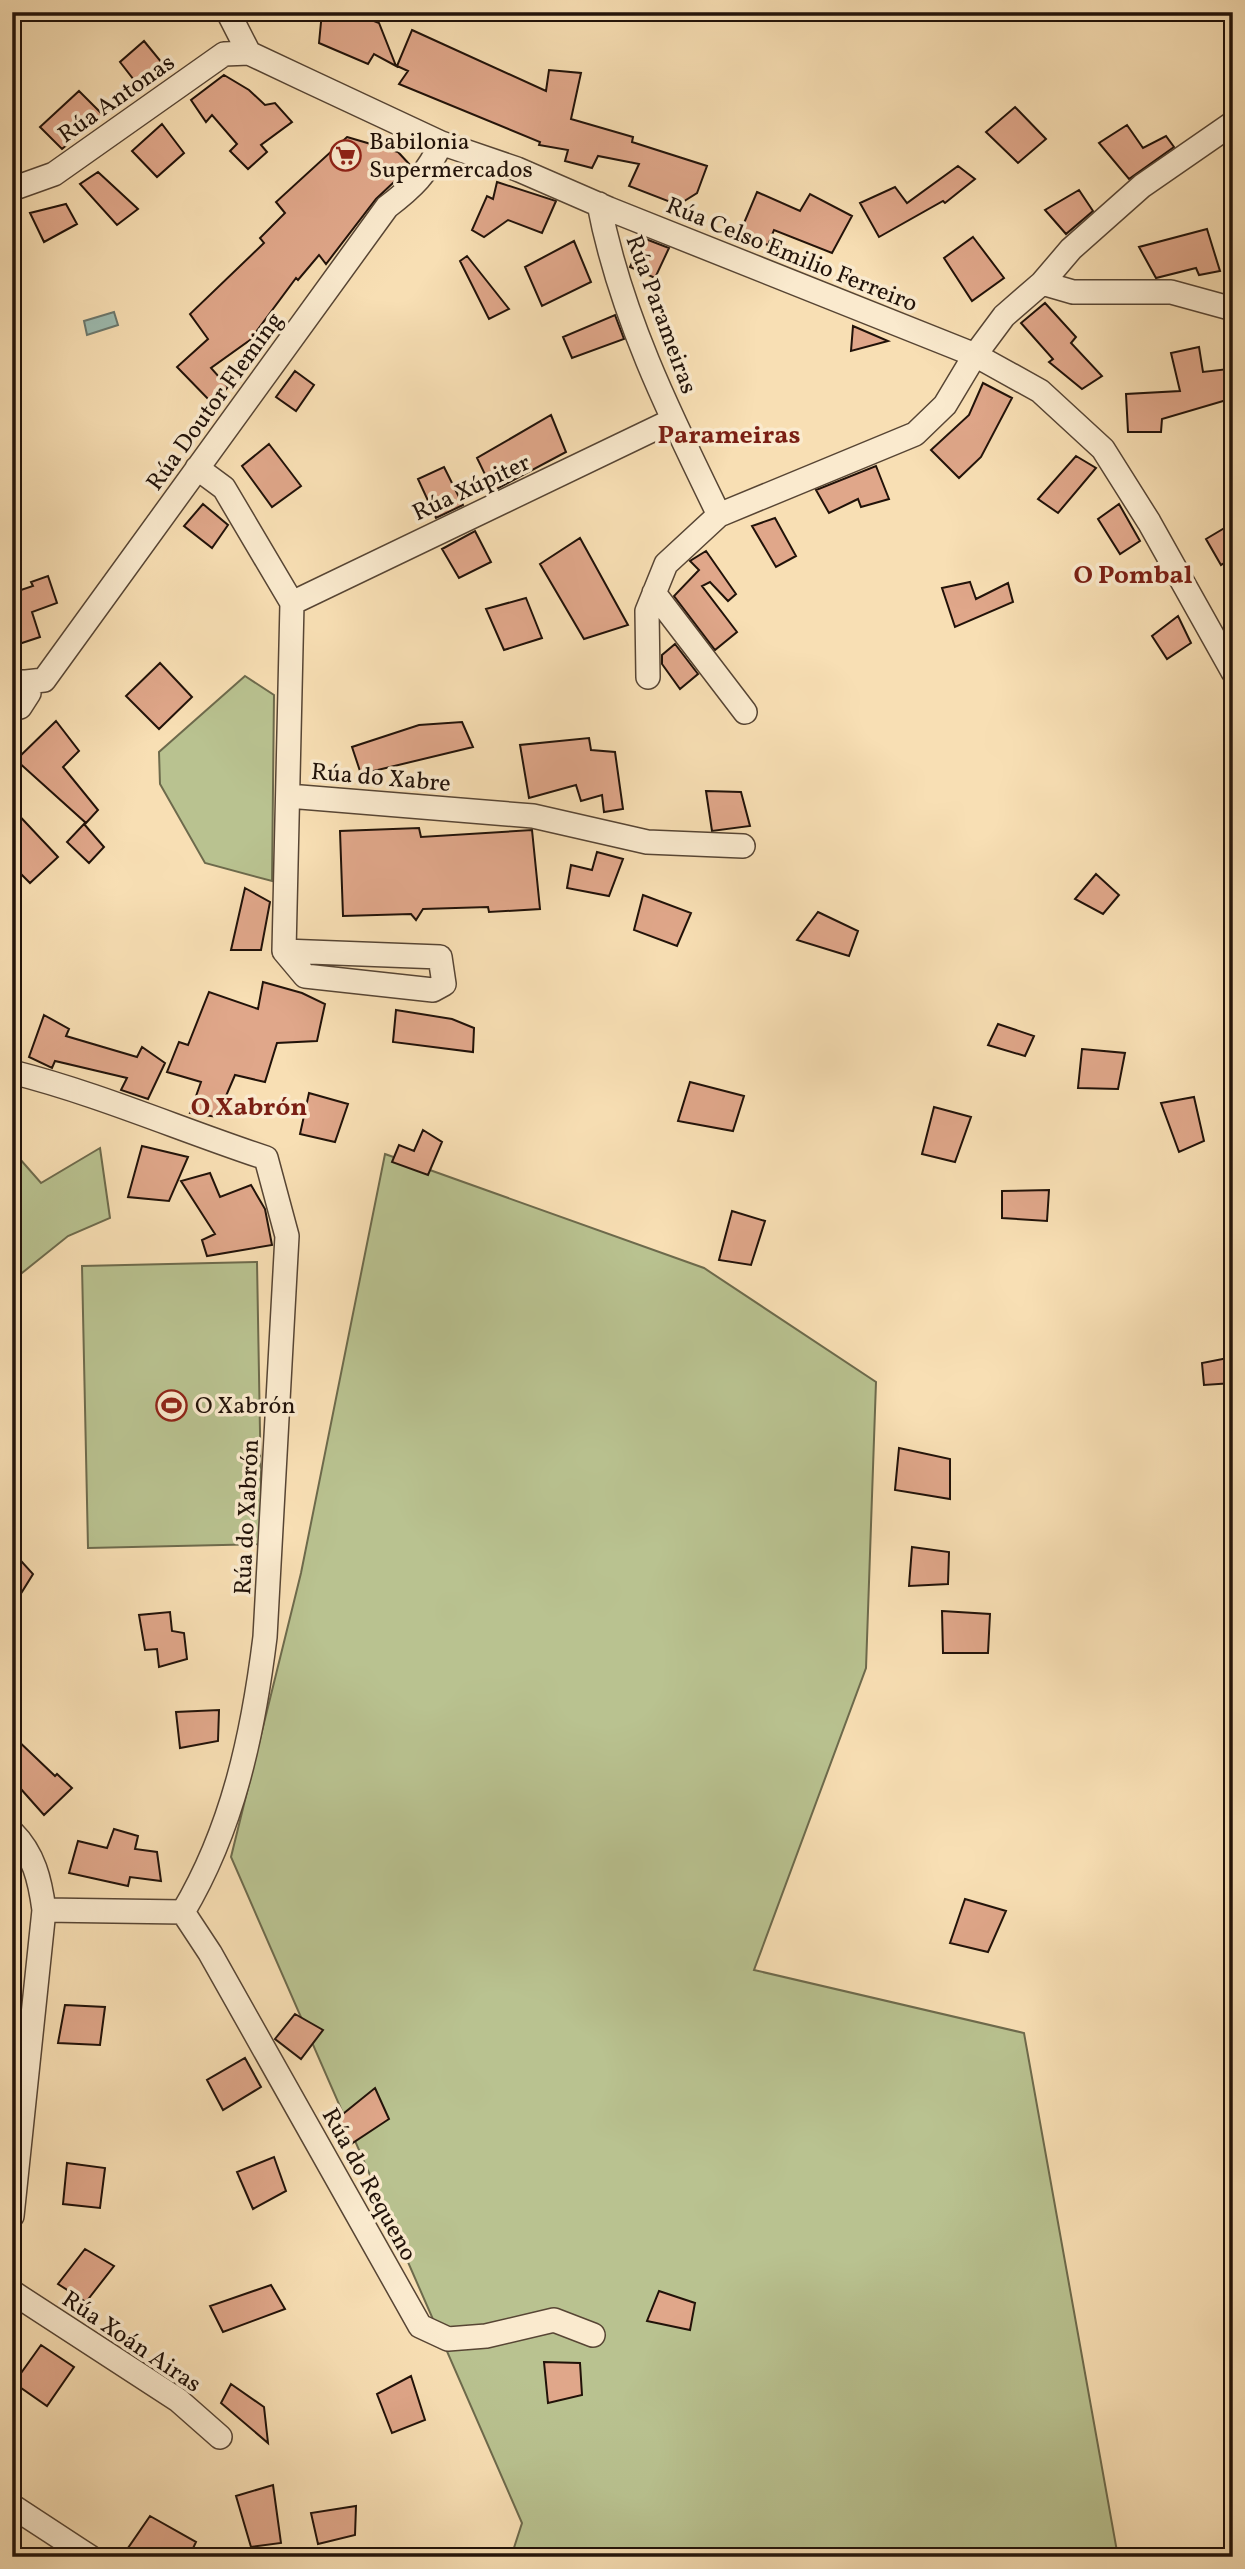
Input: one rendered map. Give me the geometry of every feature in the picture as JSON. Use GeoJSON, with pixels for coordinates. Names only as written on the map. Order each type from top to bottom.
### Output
{"type":"FeatureCollection","features":[{"type":"Feature","properties":{"kind":"street"},"geometry":{"type":"LineString","coordinates":[[228,12],[249,52]]}},
{"type":"Feature","properties":{"kind":"street","name":"Rúa Celso Emilio Ferreiro"},"geometry":{"type":"LineString","coordinates":[[249,52],[441,144],[517,169],[975,355],[1040,391],[1103,449],[1149,522],[1233,672]]}},
{"type":"Feature","properties":{"kind":"street","name":"Rúa Antonas"},"geometry":{"type":"LineString","coordinates":[[12,189],[54,174],[225,54],[249,52]]}},
{"type":"Feature","properties":{"kind":"street"},"geometry":{"type":"LineString","coordinates":[[648,677],[646,611],[666,564],[719,515],[915,433],[945,405],[975,355],[1004,316],[1042,283],[1071,249],[1143,186],[1233,123]]}},
{"type":"Feature","properties":{"kind":"street","name":"Rúa Doutor Fleming"},"geometry":{"type":"LineString","coordinates":[[19,682],[44,680],[387,207],[431,168],[441,144]]}},
{"type":"Feature","properties":{"kind":"street","name":"Rúa Parameiras"},"geometry":{"type":"LineString","coordinates":[[598,204],[609,261],[673,420],[719,515]]}},
{"type":"Feature","properties":{"kind":"street"},"geometry":{"type":"LineString","coordinates":[[1042,283],[1073,292],[1171,292],[1233,309]]}},
{"type":"Feature","properties":{"kind":"street","name":"Rúa Xúpiter"},"geometry":{"type":"LineString","coordinates":[[292,603],[673,420]]}},
{"type":"Feature","properties":{"kind":"street"},"geometry":{"type":"LineString","coordinates":[[197,468],[224,488],[292,603]]}},
{"type":"Feature","properties":{"kind":"street"},"geometry":{"type":"LineString","coordinates":[[654,593],[745,712]]}},
{"type":"Feature","properties":{"kind":"street","name":"Rúa do Xabre"},"geometry":{"type":"LineString","coordinates":[[292,603],[288,687],[288,796],[533,816],[647,842],[743,846]]}},
{"type":"Feature","properties":{"kind":"street","name":"Rúa Doutor Fleming"},"geometry":{"type":"LineString","coordinates":[[12,708],[20,707],[29,694],[19,682]]}},
{"type":"Feature","properties":{"kind":"street"},"geometry":{"type":"LineString","coordinates":[[284,951],[440,957],[444,984],[432,990],[305,976],[284,951],[288,796]]}},
{"type":"Feature","properties":{"kind":"street","name":"Rúa do Xabrón"},"geometry":{"type":"LineString","coordinates":[[12,1072],[60,1084],[189,1133],[266,1158],[287,1236],[265,1637],[259,1686],[234,1798],[208,1870],[183,1912]]}},
{"type":"Feature","properties":{"kind":"street"},"geometry":{"type":"LineString","coordinates":[[12,1832],[25,1845],[40,1878],[44,1910],[12,2216]]}},
{"type":"Feature","properties":{"kind":"street"},"geometry":{"type":"LineString","coordinates":[[44,1910],[183,1912]]}},
{"type":"Feature","properties":{"kind":"street","name":"Rúa do Requeno"},"geometry":{"type":"LineString","coordinates":[[183,1912],[210,1953],[420,2326],[448,2339],[486,2336],[554,2320],[593,2335]]}},
{"type":"Feature","properties":{"kind":"street","name":"Rúa Xoán Airas"},"geometry":{"type":"LineString","coordinates":[[12,2292],[178,2400],[220,2437]]}},
{"type":"Feature","properties":{"kind":"street"},"geometry":{"type":"LineString","coordinates":[[12,2506],[90,2557]]}},
{"type":"Feature","properties":{"kind":"green space"},"geometry":{"type":"Polygon","coordinates":[[[245,676],[274,695],[272,881],[205,863],[160,784],[159,752],[245,676]]]}},
{"type":"Feature","properties":{"kind":"green space"},"geometry":{"type":"Polygon","coordinates":[[[100,1148],[110,1218],[68,1236],[12,1281],[12,1150],[41,1183],[100,1148]]]}},
{"type":"Feature","properties":{"kind":"green space"},"geometry":{"type":"Polygon","coordinates":[[[385,1154],[704,1268],[876,1382],[866,1668],[754,1970],[1024,2033],[1118,2557],[511,2557],[522,2523],[231,1857],[301,1573],[385,1154]]]}},
{"type":"Feature","properties":{"kind":"green space","name":"O Xabrón"},"geometry":{"type":"Polygon","coordinates":[[[257,1262],[262,1544],[88,1548],[82,1266],[257,1262]]]}},
{"type":"Feature","properties":{"kind":"water"},"geometry":{"type":"Polygon","coordinates":[[[114,312],[118,325],[87,335],[84,321],[114,312]]]}},
{"type":"Feature","properties":{"kind":"building"},"geometry":{"type":"Polygon","coordinates":[[[322,12],[351,12],[379,23],[396,66],[374,54],[368,64],[319,43],[322,12]]]}},
{"type":"Feature","properties":{"kind":"building"},"geometry":{"type":"Polygon","coordinates":[[[412,30],[546,91],[549,70],[581,73],[571,119],[633,137],[632,142],[707,166],[697,193],[678,205],[629,186],[639,164],[598,156],[592,168],[565,161],[568,150],[539,145],[540,142],[399,84],[408,71],[397,66],[412,30]]]}},
{"type":"Feature","properties":{"kind":"building"},"geometry":{"type":"Polygon","coordinates":[[[144,41],[167,69],[141,89],[120,62],[144,41]]]}},
{"type":"Feature","properties":{"kind":"building"},"geometry":{"type":"Polygon","coordinates":[[[224,75],[249,90],[265,105],[275,103],[292,122],[261,145],[267,152],[248,169],[230,151],[237,144],[212,115],[206,122],[191,100],[224,75]]]}},
{"type":"Feature","properties":{"kind":"building"},"geometry":{"type":"Polygon","coordinates":[[[79,91],[103,115],[62,149],[40,127],[79,91]]]}},
{"type":"Feature","properties":{"kind":"building"},"geometry":{"type":"Polygon","coordinates":[[[1015,107],[1046,139],[1018,163],[986,132],[1015,107]]]}},
{"type":"Feature","properties":{"kind":"building"},"geometry":{"type":"Polygon","coordinates":[[[162,124],[184,153],[157,177],[132,151],[162,124]]]}},
{"type":"Feature","properties":{"kind":"building"},"geometry":{"type":"Polygon","coordinates":[[[1127,125],[1143,148],[1166,136],[1174,147],[1129,179],[1099,143],[1127,125]]]}},
{"type":"Feature","properties":{"kind":"building"},"geometry":{"type":"Polygon","coordinates":[[[347,137],[398,152],[411,166],[376,199],[326,264],[319,255],[298,280],[296,278],[250,340],[211,368],[228,387],[213,404],[177,367],[208,339],[190,314],[264,243],[260,238],[285,213],[276,202],[347,137]]]}},
{"type":"Feature","properties":{"kind":"building"},"geometry":{"type":"Polygon","coordinates":[[[958,166],[975,179],[945,203],[943,201],[879,237],[860,203],[895,187],[907,203],[958,166]]]}},
{"type":"Feature","properties":{"kind":"building"},"geometry":{"type":"Polygon","coordinates":[[[98,172],[138,209],[117,225],[80,184],[98,172]]]}},
{"type":"Feature","properties":{"kind":"building"},"geometry":{"type":"Polygon","coordinates":[[[497,182],[556,201],[542,233],[508,220],[484,237],[472,230],[487,196],[493,199],[497,182]]]}},
{"type":"Feature","properties":{"kind":"building"},"geometry":{"type":"Polygon","coordinates":[[[1079,190],[1093,211],[1066,234],[1045,210],[1079,190]]]}},
{"type":"Feature","properties":{"kind":"building"},"geometry":{"type":"Polygon","coordinates":[[[757,192],[800,211],[810,194],[852,216],[832,253],[774,230],[768,245],[739,235],[757,192]]]}},
{"type":"Feature","properties":{"kind":"building"},"geometry":{"type":"Polygon","coordinates":[[[66,204],[77,224],[44,242],[30,213],[66,204]]]}},
{"type":"Feature","properties":{"kind":"building"},"geometry":{"type":"Polygon","coordinates":[[[1207,229],[1220,271],[1199,275],[1196,268],[1156,278],[1139,247],[1207,229]]]}},
{"type":"Feature","properties":{"kind":"building"},"geometry":{"type":"Polygon","coordinates":[[[973,237],[1004,278],[972,301],[944,258],[973,237]]]}},
{"type":"Feature","properties":{"kind":"building"},"geometry":{"type":"Polygon","coordinates":[[[643,238],[669,248],[655,278],[630,267],[643,238]]]}},
{"type":"Feature","properties":{"kind":"building"},"geometry":{"type":"Polygon","coordinates":[[[574,241],[591,282],[542,306],[525,267],[574,241]]]}},
{"type":"Feature","properties":{"kind":"building"},"geometry":{"type":"Polygon","coordinates":[[[467,256],[509,309],[489,319],[460,261],[467,256]]]}},
{"type":"Feature","properties":{"kind":"building"},"geometry":{"type":"Polygon","coordinates":[[[1045,303],[1076,337],[1071,343],[1102,376],[1082,389],[1049,362],[1053,359],[1021,323],[1045,303]]]}},
{"type":"Feature","properties":{"kind":"building"},"geometry":{"type":"Polygon","coordinates":[[[615,315],[624,339],[572,358],[563,337],[615,315]]]}},
{"type":"Feature","properties":{"kind":"building"},"geometry":{"type":"Polygon","coordinates":[[[853,326],[888,341],[851,351],[853,326]]]}},
{"type":"Feature","properties":{"kind":"building"},"geometry":{"type":"Polygon","coordinates":[[[1199,347],[1203,372],[1228,369],[1230,399],[1162,419],[1161,432],[1128,432],[1126,394],[1180,391],[1171,353],[1199,347]]]}},
{"type":"Feature","properties":{"kind":"building"},"geometry":{"type":"Polygon","coordinates":[[[295,371],[314,385],[296,411],[276,397],[295,371]]]}},
{"type":"Feature","properties":{"kind":"building"},"geometry":{"type":"Polygon","coordinates":[[[983,383],[1012,398],[981,457],[959,478],[931,450],[969,415],[983,383]]]}},
{"type":"Feature","properties":{"kind":"building"},"geometry":{"type":"Polygon","coordinates":[[[551,415],[566,452],[493,491],[477,458],[551,415]]]}},
{"type":"Feature","properties":{"kind":"building"},"geometry":{"type":"Polygon","coordinates":[[[269,444],[301,486],[272,507],[242,466],[269,444]]]}},
{"type":"Feature","properties":{"kind":"building"},"geometry":{"type":"Polygon","coordinates":[[[1076,456],[1096,468],[1058,513],[1038,499],[1076,456]]]}},
{"type":"Feature","properties":{"kind":"building"},"geometry":{"type":"Polygon","coordinates":[[[876,466],[889,499],[861,507],[858,499],[829,513],[816,490],[876,466]]]}},
{"type":"Feature","properties":{"kind":"building"},"geometry":{"type":"Polygon","coordinates":[[[444,467],[463,505],[436,518],[418,479],[444,467]]]}},
{"type":"Feature","properties":{"kind":"building"},"geometry":{"type":"Polygon","coordinates":[[[203,504],[228,525],[212,548],[184,526],[203,504]]]}},
{"type":"Feature","properties":{"kind":"building"},"geometry":{"type":"Polygon","coordinates":[[[1119,504],[1140,541],[1120,554],[1098,519],[1119,504]]]}},
{"type":"Feature","properties":{"kind":"building"},"geometry":{"type":"Polygon","coordinates":[[[775,518],[796,556],[776,567],[752,526],[775,518]]]}},
{"type":"Feature","properties":{"kind":"building"},"geometry":{"type":"Polygon","coordinates":[[[1233,523],[1233,557],[1221,565],[1206,539],[1233,523]]]}},
{"type":"Feature","properties":{"kind":"building"},"geometry":{"type":"Polygon","coordinates":[[[475,531],[491,562],[459,578],[442,549],[475,531]]]}},
{"type":"Feature","properties":{"kind":"building"},"geometry":{"type":"Polygon","coordinates":[[[580,538],[628,625],[584,639],[540,564],[580,538]]]}},
{"type":"Feature","properties":{"kind":"building"},"geometry":{"type":"Polygon","coordinates":[[[706,551],[736,594],[728,601],[710,582],[702,586],[737,632],[715,650],[674,596],[699,570],[690,561],[706,551]]]}},
{"type":"Feature","properties":{"kind":"building"},"geometry":{"type":"Polygon","coordinates":[[[48,576],[57,603],[32,612],[40,637],[16,645],[12,634],[12,593],[33,586],[31,582],[48,576]]]}},
{"type":"Feature","properties":{"kind":"building"},"geometry":{"type":"Polygon","coordinates":[[[970,582],[976,599],[1008,583],[1013,602],[955,627],[942,588],[970,582]]]}},
{"type":"Feature","properties":{"kind":"building"},"geometry":{"type":"Polygon","coordinates":[[[526,598],[542,638],[504,650],[486,609],[526,598]]]}},
{"type":"Feature","properties":{"kind":"building"},"geometry":{"type":"Polygon","coordinates":[[[1178,616],[1191,643],[1167,659],[1152,636],[1178,616]]]}},
{"type":"Feature","properties":{"kind":"building"},"geometry":{"type":"Polygon","coordinates":[[[675,644],[698,674],[680,689],[662,664],[662,655],[675,644]]]}},
{"type":"Feature","properties":{"kind":"building"},"geometry":{"type":"Polygon","coordinates":[[[160,663],[192,697],[159,729],[126,696],[160,663]]]}},
{"type":"Feature","properties":{"kind":"building"},"geometry":{"type":"Polygon","coordinates":[[[56,721],[79,751],[63,767],[98,810],[86,823],[16,760],[56,721]]]}},
{"type":"Feature","properties":{"kind":"building"},"geometry":{"type":"Polygon","coordinates":[[[462,722],[473,747],[361,774],[352,747],[419,725],[462,722]]]}},
{"type":"Feature","properties":{"kind":"building"},"geometry":{"type":"Polygon","coordinates":[[[589,738],[591,750],[615,752],[623,809],[604,812],[602,795],[581,801],[576,785],[529,798],[520,745],[589,738]]]}},
{"type":"Feature","properties":{"kind":"building"},"geometry":{"type":"Polygon","coordinates":[[[706,791],[741,792],[750,826],[712,831],[706,791]]]}},
{"type":"Feature","properties":{"kind":"building"},"geometry":{"type":"Polygon","coordinates":[[[12,808],[58,857],[30,883],[12,865],[12,808]]]}},
{"type":"Feature","properties":{"kind":"building"},"geometry":{"type":"Polygon","coordinates":[[[84,824],[104,847],[89,863],[67,842],[84,824]]]}},
{"type":"Feature","properties":{"kind":"building"},"geometry":{"type":"Polygon","coordinates":[[[419,828],[421,837],[532,830],[540,909],[489,912],[488,907],[423,909],[416,920],[411,914],[343,916],[340,831],[419,828]]]}},
{"type":"Feature","properties":{"kind":"building"},"geometry":{"type":"Polygon","coordinates":[[[597,852],[623,859],[609,896],[567,888],[571,865],[592,870],[597,852]]]}},
{"type":"Feature","properties":{"kind":"building"},"geometry":{"type":"Polygon","coordinates":[[[1096,874],[1119,895],[1103,914],[1075,899],[1096,874]]]}},
{"type":"Feature","properties":{"kind":"building"},"geometry":{"type":"Polygon","coordinates":[[[245,888],[270,902],[261,950],[231,950],[245,888]]]}},
{"type":"Feature","properties":{"kind":"building"},"geometry":{"type":"Polygon","coordinates":[[[643,895],[691,913],[677,946],[634,930],[643,895]]]}},
{"type":"Feature","properties":{"kind":"building"},"geometry":{"type":"Polygon","coordinates":[[[818,912],[858,931],[849,956],[797,940],[818,912]]]}},
{"type":"Feature","properties":{"kind":"building"},"geometry":{"type":"Polygon","coordinates":[[[263,982],[302,993],[325,1004],[317,1041],[277,1043],[265,1082],[235,1075],[217,1117],[190,1113],[201,1082],[167,1072],[179,1042],[188,1045],[209,992],[258,1009],[263,982]]]}},
{"type":"Feature","properties":{"kind":"building"},"geometry":{"type":"Polygon","coordinates":[[[396,1010],[452,1019],[474,1028],[473,1052],[393,1042],[396,1010]]]}},
{"type":"Feature","properties":{"kind":"building"},"geometry":{"type":"Polygon","coordinates":[[[44,1015],[69,1029],[66,1036],[137,1057],[142,1047],[165,1063],[148,1099],[121,1090],[127,1078],[55,1061],[52,1068],[29,1057],[44,1015]]]}},
{"type":"Feature","properties":{"kind":"building"},"geometry":{"type":"Polygon","coordinates":[[[998,1024],[1034,1036],[1025,1056],[988,1045],[998,1024]]]}},
{"type":"Feature","properties":{"kind":"building"},"geometry":{"type":"Polygon","coordinates":[[[1082,1049],[1125,1053],[1118,1089],[1078,1088],[1082,1049]]]}},
{"type":"Feature","properties":{"kind":"building"},"geometry":{"type":"Polygon","coordinates":[[[690,1082],[744,1096],[733,1131],[678,1121],[690,1082]]]}},
{"type":"Feature","properties":{"kind":"building"},"geometry":{"type":"Polygon","coordinates":[[[309,1093],[348,1104],[335,1142],[300,1134],[309,1093]]]}},
{"type":"Feature","properties":{"kind":"building"},"geometry":{"type":"Polygon","coordinates":[[[1194,1097],[1204,1141],[1179,1152],[1161,1103],[1194,1097]]]}},
{"type":"Feature","properties":{"kind":"building"},"geometry":{"type":"Polygon","coordinates":[[[934,1107],[971,1117],[955,1162],[922,1154],[934,1107]]]}},
{"type":"Feature","properties":{"kind":"building"},"geometry":{"type":"Polygon","coordinates":[[[423,1130],[442,1142],[428,1175],[392,1162],[399,1145],[414,1151],[423,1130]]]}},
{"type":"Feature","properties":{"kind":"building"},"geometry":{"type":"Polygon","coordinates":[[[142,1146],[188,1157],[169,1201],[128,1197],[142,1146]]]}},
{"type":"Feature","properties":{"kind":"building"},"geometry":{"type":"Polygon","coordinates":[[[210,1173],[220,1197],[251,1185],[265,1209],[272,1245],[207,1256],[202,1240],[215,1234],[181,1181],[210,1173]]]}},
{"type":"Feature","properties":{"kind":"building"},"geometry":{"type":"Polygon","coordinates":[[[1049,1190],[1047,1221],[1002,1218],[1002,1191],[1049,1190]]]}},
{"type":"Feature","properties":{"kind":"building"},"geometry":{"type":"Polygon","coordinates":[[[732,1211],[765,1221],[751,1265],[719,1260],[732,1211]]]}},
{"type":"Feature","properties":{"kind":"building"},"geometry":{"type":"Polygon","coordinates":[[[1233,1357],[1233,1383],[1204,1385],[1202,1363],[1233,1357]]]}},
{"type":"Feature","properties":{"kind":"building"},"geometry":{"type":"Polygon","coordinates":[[[899,1448],[950,1459],[950,1499],[895,1490],[899,1448]]]}},
{"type":"Feature","properties":{"kind":"building"},"geometry":{"type":"Polygon","coordinates":[[[912,1547],[949,1552],[948,1584],[909,1586],[912,1547]]]}},
{"type":"Feature","properties":{"kind":"building"},"geometry":{"type":"Polygon","coordinates":[[[12,1551],[33,1574],[12,1608],[12,1551]]]}},
{"type":"Feature","properties":{"kind":"building"},"geometry":{"type":"Polygon","coordinates":[[[942,1611],[990,1614],[988,1653],[943,1653],[942,1611]]]}},
{"type":"Feature","properties":{"kind":"building"},"geometry":{"type":"Polygon","coordinates":[[[170,1612],[172,1631],[184,1633],[187,1659],[159,1667],[157,1649],[145,1650],[139,1615],[170,1612]]]}},
{"type":"Feature","properties":{"kind":"building"},"geometry":{"type":"Polygon","coordinates":[[[219,1710],[218,1741],[180,1748],[176,1712],[219,1710]]]}},
{"type":"Feature","properties":{"kind":"building"},"geometry":{"type":"Polygon","coordinates":[[[12,1735],[55,1776],[57,1774],[72,1788],[44,1815],[12,1779],[12,1735]]]}},
{"type":"Feature","properties":{"kind":"building"},"geometry":{"type":"Polygon","coordinates":[[[114,1829],[138,1836],[135,1849],[157,1852],[161,1881],[130,1877],[128,1886],[69,1873],[78,1841],[107,1848],[114,1829]]]}},
{"type":"Feature","properties":{"kind":"building"},"geometry":{"type":"Polygon","coordinates":[[[965,1899],[1006,1911],[988,1952],[950,1943],[965,1899]]]}},
{"type":"Feature","properties":{"kind":"building"},"geometry":{"type":"Polygon","coordinates":[[[65,2005],[105,2007],[100,2045],[58,2043],[65,2005]]]}},
{"type":"Feature","properties":{"kind":"building"},"geometry":{"type":"Polygon","coordinates":[[[295,2014],[323,2030],[301,2059],[275,2039],[295,2014]]]}},
{"type":"Feature","properties":{"kind":"building"},"geometry":{"type":"Polygon","coordinates":[[[245,2058],[261,2087],[223,2110],[207,2080],[245,2058]]]}},
{"type":"Feature","properties":{"kind":"building"},"geometry":{"type":"Polygon","coordinates":[[[375,2088],[389,2119],[348,2146],[333,2122],[375,2088]]]}},
{"type":"Feature","properties":{"kind":"building"},"geometry":{"type":"Polygon","coordinates":[[[274,2157],[286,2191],[253,2209],[237,2172],[274,2157]]]}},
{"type":"Feature","properties":{"kind":"building"},"geometry":{"type":"Polygon","coordinates":[[[67,2163],[105,2168],[100,2208],[63,2204],[67,2163]]]}},
{"type":"Feature","properties":{"kind":"building"},"geometry":{"type":"Polygon","coordinates":[[[85,2249],[114,2266],[86,2302],[58,2284],[85,2249]]]}},
{"type":"Feature","properties":{"kind":"building"},"geometry":{"type":"Polygon","coordinates":[[[271,2285],[285,2309],[223,2332],[210,2306],[271,2285]]]}},
{"type":"Feature","properties":{"kind":"building"},"geometry":{"type":"Polygon","coordinates":[[[659,2291],[695,2303],[690,2330],[647,2321],[659,2291]]]}},
{"type":"Feature","properties":{"kind":"building"},"geometry":{"type":"Polygon","coordinates":[[[41,2345],[74,2367],[47,2406],[14,2383],[41,2345]]]}},
{"type":"Feature","properties":{"kind":"building"},"geometry":{"type":"Polygon","coordinates":[[[544,2362],[580,2363],[582,2395],[548,2403],[544,2362]]]}},
{"type":"Feature","properties":{"kind":"building"},"geometry":{"type":"Polygon","coordinates":[[[411,2376],[425,2420],[392,2433],[377,2394],[411,2376]]]}},
{"type":"Feature","properties":{"kind":"building"},"geometry":{"type":"Polygon","coordinates":[[[231,2384],[264,2407],[268,2443],[221,2403],[231,2384]]]}},
{"type":"Feature","properties":{"kind":"building"},"geometry":{"type":"Polygon","coordinates":[[[273,2485],[281,2543],[251,2547],[236,2496],[273,2485]]]}},
{"type":"Feature","properties":{"kind":"building"},"geometry":{"type":"Polygon","coordinates":[[[356,2506],[355,2535],[318,2544],[311,2513],[356,2506]]]}},
{"type":"Feature","properties":{"kind":"building"},"geometry":{"type":"Polygon","coordinates":[[[150,2516],[196,2542],[189,2557],[141,2557],[128,2548],[150,2516]]]}},
{"type":"Feature","properties":{"kind":"place","name":"Babilonia Supermercados"},"geometry":{"type":"Point","coordinates":[346,155]}},
{"type":"Feature","properties":{"kind":"place","name":"O Xabrón"},"geometry":{"type":"Point","coordinates":[172,1405]}},
{"type":"Feature","properties":{"kind":"district","name":"Parameiras"},"geometry":{"type":"Point","coordinates":[729,434]}},
{"type":"Feature","properties":{"kind":"district","name":"O Pombal"},"geometry":{"type":"Point","coordinates":[1133,574]}},
{"type":"Feature","properties":{"kind":"district","name":"O Xabrón"},"geometry":{"type":"Point","coordinates":[249,1106]}}]}
